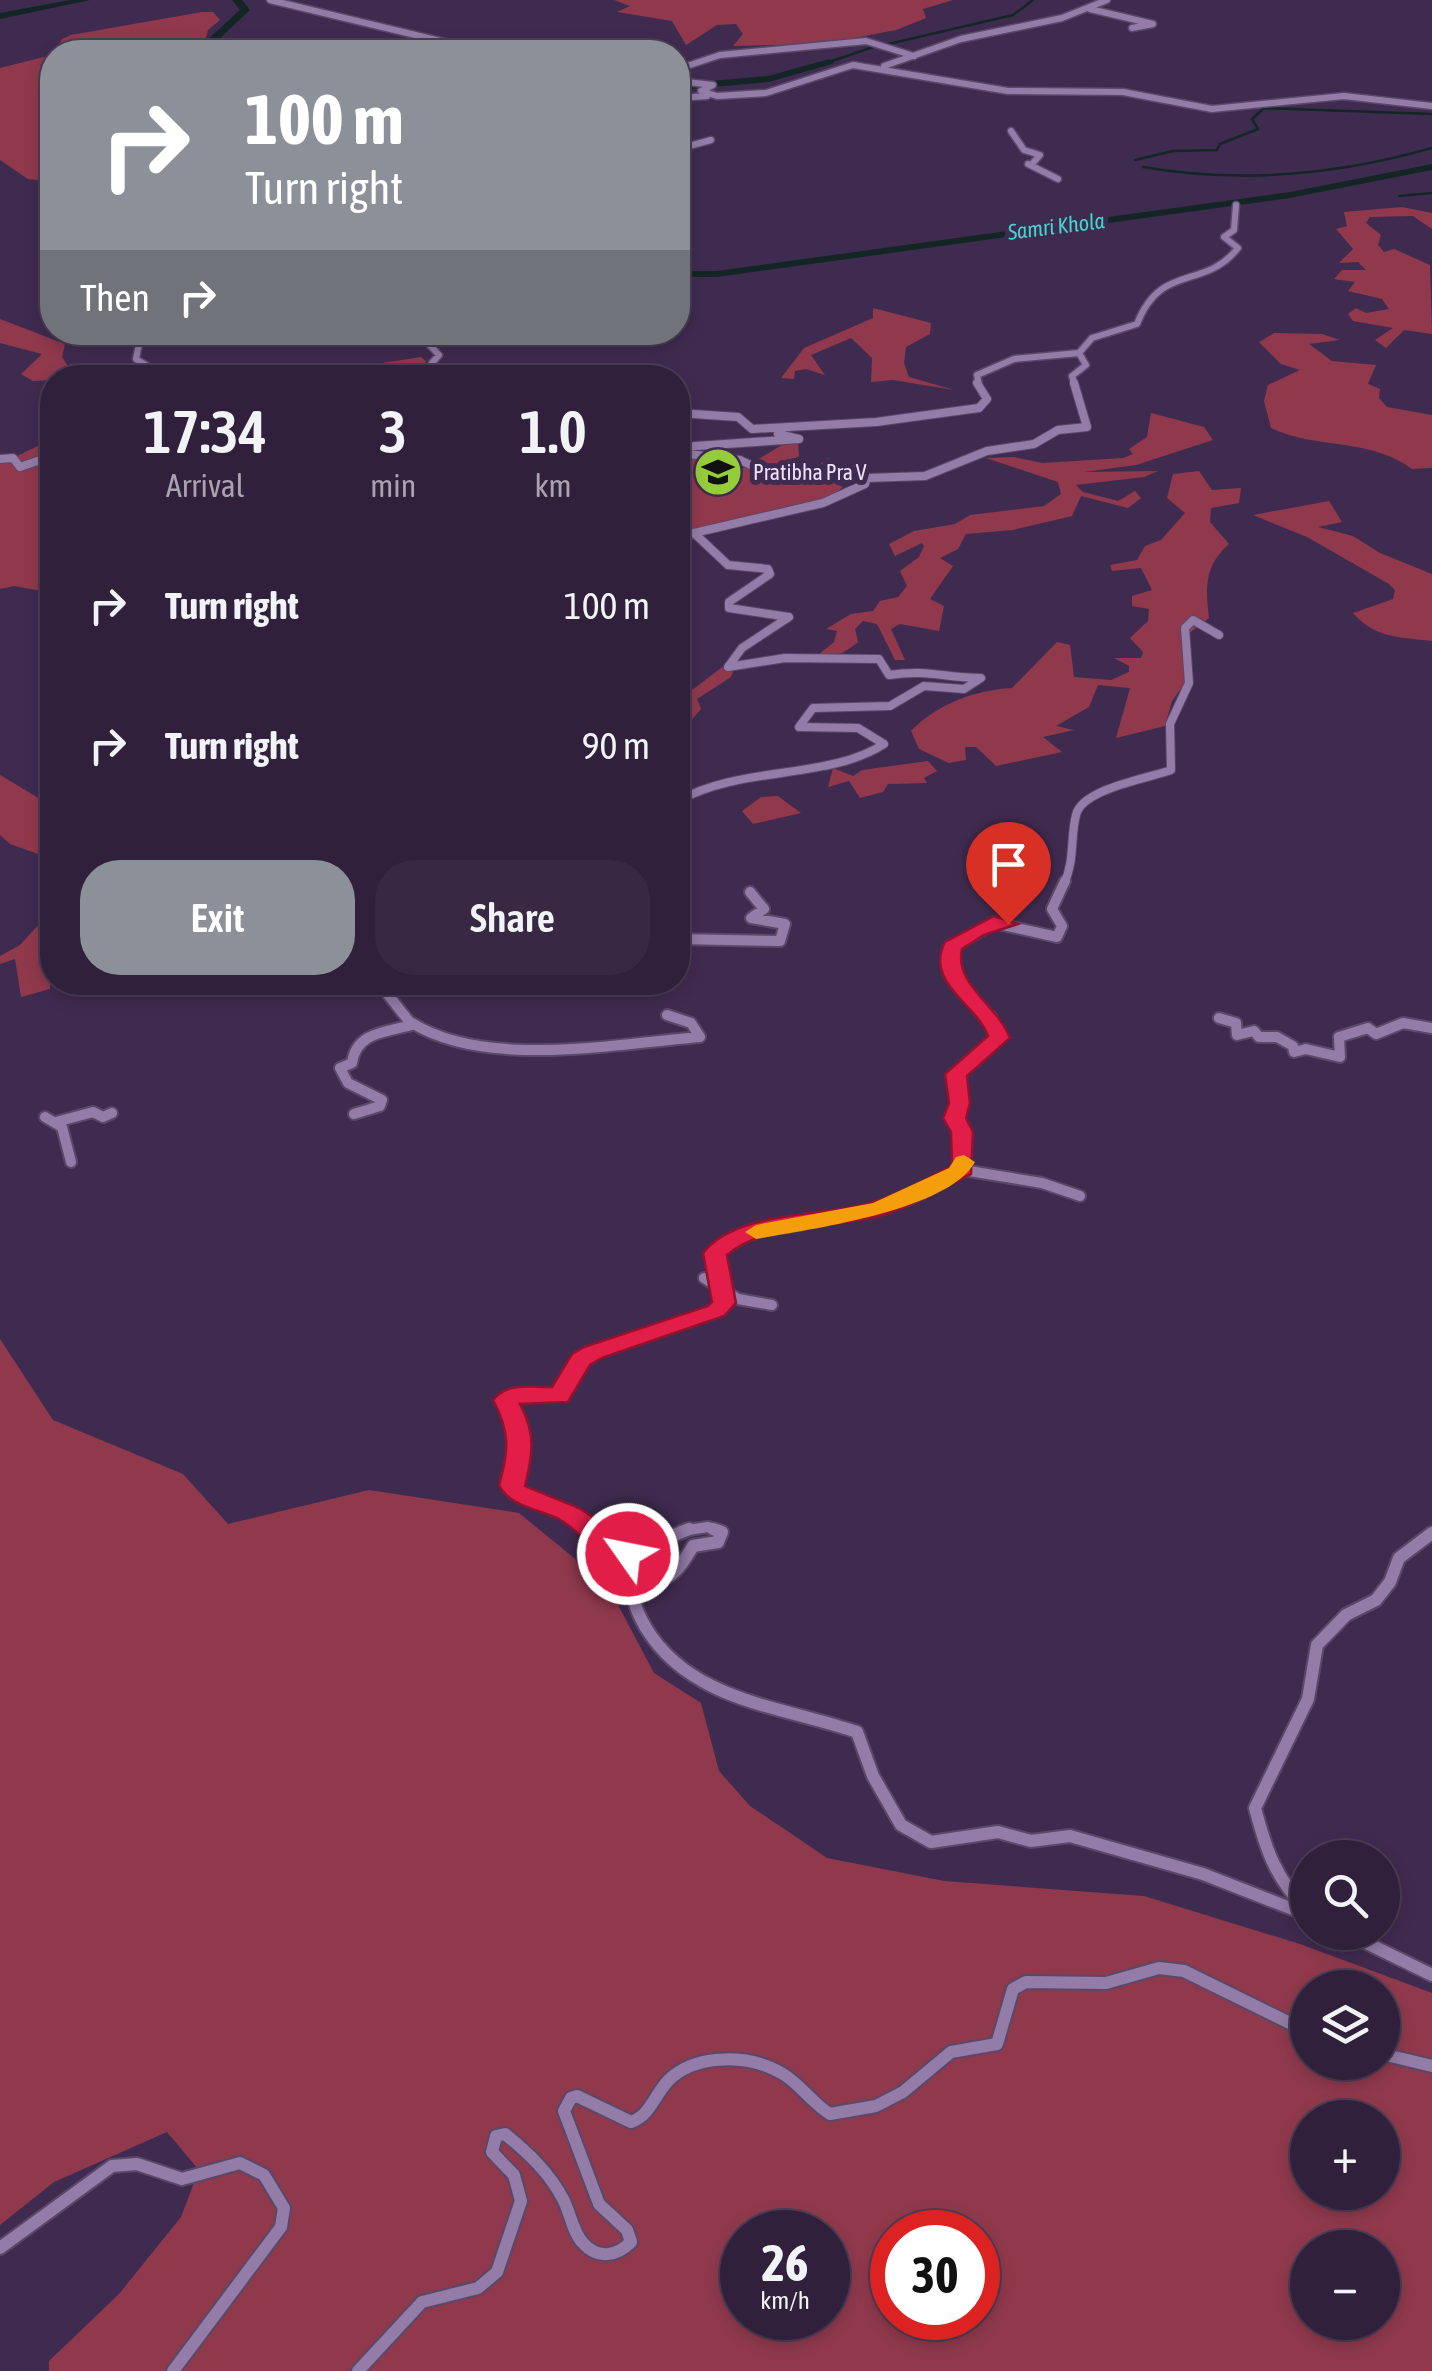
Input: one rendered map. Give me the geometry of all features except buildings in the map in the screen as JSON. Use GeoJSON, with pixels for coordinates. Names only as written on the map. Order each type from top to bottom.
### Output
{"type":"FeatureCollection","features":[{"type":"Feature","properties":{"kind":"street"},"geometry":{"type":"LineString","coordinates":[[270,0],[436,40]]}},
{"type":"Feature","properties":{"kind":"street"},"geometry":{"type":"LineString","coordinates":[[880,68],[961,39],[1089,9],[1107,0]]}},
{"type":"Feature","properties":{"kind":"street"},"geometry":{"type":"LineString","coordinates":[[1089,9],[1153,24],[1132,28]]}},
{"type":"Feature","properties":{"kind":"street"},"geometry":{"type":"LineString","coordinates":[[690,66],[720,55],[873,44],[914,56]]}},
{"type":"Feature","properties":{"kind":"street"},"geometry":{"type":"LineString","coordinates":[[690,95],[766,93],[853,65],[1008,90],[1123,92],[1212,109],[1344,96],[1432,106]]}},
{"type":"Feature","properties":{"kind":"street"},"geometry":{"type":"LineString","coordinates":[[690,82],[713,85],[705,92]]}},
{"type":"Feature","properties":{"kind":"street"},"geometry":{"type":"LineString","coordinates":[[1011,130],[1024,150],[1040,155],[1030,164],[1058,179]]}},
{"type":"Feature","properties":{"kind":"street"},"geometry":{"type":"LineString","coordinates":[[690,146],[711,140]]}},
{"type":"Feature","properties":{"kind":"street"},"geometry":{"type":"LineString","coordinates":[[690,447],[772,447],[799,438],[778,434],[795,424],[979,408],[987,399],[977,375],[997,370],[1004,362],[1079,353],[1092,338],[1138,324],[1148,298],[1158,290],[1228,265],[1238,248],[1224,237],[1234,230],[1236,206]]}},
{"type":"Feature","properties":{"kind":"street"},"geometry":{"type":"LineString","coordinates":[[139,345],[136,359],[148,365]]}},
{"type":"Feature","properties":{"kind":"street"},"geometry":{"type":"LineString","coordinates":[[430,345],[439,355],[433,365]]}},
{"type":"Feature","properties":{"kind":"street"},"geometry":{"type":"LineString","coordinates":[[868,478],[925,476],[966,458],[1034,444],[1041,435],[1062,427],[1087,427],[1072,376],[1086,365],[1079,353]]}},
{"type":"Feature","properties":{"kind":"street"},"geometry":{"type":"LineString","coordinates":[[690,414],[738,417],[752,429],[782,430]]}},
{"type":"Feature","properties":{"kind":"street"},"geometry":{"type":"LineString","coordinates":[[690,454],[740,460],[761,470],[805,478],[848,470],[863,472],[868,478]]}},
{"type":"Feature","properties":{"kind":"street"},"geometry":{"type":"LineString","coordinates":[[0,459],[13,458],[20,467],[40,460]]}},
{"type":"Feature","properties":{"kind":"street"},"geometry":{"type":"LineString","coordinates":[[690,795],[717,780],[780,774],[849,759],[884,744],[878,736],[836,725],[799,727],[807,712],[823,705],[888,707],[922,686],[970,690],[978,686],[981,678],[956,678],[926,670],[890,675],[879,659],[858,656],[841,660],[785,658],[728,667],[742,648],[788,617],[729,608],[729,602],[770,574],[768,570],[728,565],[694,533],[823,504],[865,484],[868,478]]}},
{"type":"Feature","properties":{"kind":"street"},"geometry":{"type":"LineString","coordinates":[[963,1170],[962,1132],[954,1118],[960,1103],[956,1074],[1000,1038],[992,1018],[954,982],[953,946],[994,922],[1058,937],[1062,926],[1052,909],[1073,865],[1076,810],[1090,794],[1128,786],[1171,770],[1170,724],[1188,683],[1184,628],[1193,620],[1219,635]]}},
{"type":"Feature","properties":{"kind":"street"},"geometry":{"type":"LineString","coordinates":[[690,939],[780,940],[786,924],[751,918],[764,908],[750,892]]}},
{"type":"Feature","properties":{"kind":"street"},"geometry":{"type":"LineString","coordinates":[[389,995],[412,1023],[433,1036],[469,1044],[577,1047],[618,1040],[700,1037],[691,1023],[667,1015]]}},
{"type":"Feature","properties":{"kind":"street"},"geometry":{"type":"LineString","coordinates":[[1219,1018],[1236,1023],[1237,1035],[1254,1031],[1259,1037],[1277,1037],[1293,1046],[1294,1052],[1306,1049],[1340,1057],[1339,1037],[1368,1028],[1376,1034],[1390,1024],[1412,1021],[1432,1028]]}},
{"type":"Feature","properties":{"kind":"street"},"geometry":{"type":"LineString","coordinates":[[354,1114],[380,1106],[382,1100],[348,1083],[340,1068],[352,1063],[356,1056],[354,1048],[362,1038],[412,1023]]}},
{"type":"Feature","properties":{"kind":"street"},"geometry":{"type":"LineString","coordinates":[[71,1162],[73,1157],[51,1120],[93,1112],[103,1117],[112,1113]]}},
{"type":"Feature","properties":{"kind":"street"},"geometry":{"type":"LineString","coordinates":[[1080,1196],[1042,1183],[963,1170],[880,1208],[773,1226],[728,1242],[715,1253],[724,1303],[716,1311],[580,1360],[560,1396],[514,1395],[505,1400],[518,1423],[522,1451],[512,1485],[515,1492],[570,1514],[615,1552],[651,1550],[688,1527],[710,1526],[722,1532],[718,1542],[693,1546],[677,1573],[663,1583],[634,1584],[633,1599],[651,1640],[691,1679],[857,1732],[873,1776],[901,1825],[930,1842],[998,1832],[1031,1841],[1070,1836],[1203,1874],[1290,1906]]}},
{"type":"Feature","properties":{"kind":"street"},"geometry":{"type":"LineString","coordinates":[[704,1278],[738,1299],[772,1305]]}},
{"type":"Feature","properties":{"kind":"street"},"geometry":{"type":"LineString","coordinates":[[1290,1894],[1267,1854],[1255,1808],[1308,1699],[1317,1645],[1346,1615],[1376,1600],[1390,1582],[1398,1558],[1432,1533]]}},
{"type":"Feature","properties":{"kind":"street"},"geometry":{"type":"LineString","coordinates":[[1382,1950],[1432,1974]]}},
{"type":"Feature","properties":{"kind":"street"},"geometry":{"type":"LineString","coordinates":[[358,2371],[422,2302],[478,2288],[498,2272],[522,2202],[514,2175],[492,2152],[496,2136],[504,2134],[538,2160],[591,2251],[620,2253],[631,2242],[628,2230],[598,2204],[564,2111],[571,2098],[577,2096],[615,2118],[632,2122],[649,2113],[665,2083],[682,2067],[704,2061],[753,2064],[782,2073],[830,2114],[876,2106],[903,2092],[950,2052],[997,2044],[1013,1989],[1026,1982],[1106,1983],[1159,1968],[1184,1972],[1290,2023]]}},
{"type":"Feature","properties":{"kind":"street"},"geometry":{"type":"LineString","coordinates":[[1400,2058],[1432,2066]]}},
{"type":"Feature","properties":{"kind":"street"},"geometry":{"type":"LineString","coordinates":[[0,2248],[96,2173],[123,2162],[182,2179],[240,2164],[264,2175],[284,2208],[280,2227],[173,2371]]}},
{"type":"Feature","properties":{"kind":"shaded area"},"geometry":{"type":"Polygon","coordinates":[[[614,0],[953,0],[923,9],[926,18],[896,30],[823,44],[733,46],[743,34],[736,24],[717,25],[690,42],[683,40],[672,21],[617,12],[630,6],[614,0]]]}},
{"type":"Feature","properties":{"kind":"shaded area"},"geometry":{"type":"Polygon","coordinates":[[[202,12],[213,12],[220,20],[208,30],[205,40],[61,40],[71,35],[202,12]]]}},
{"type":"Feature","properties":{"kind":"shaded area"},"geometry":{"type":"Polygon","coordinates":[[[40,58],[40,180],[28,179],[0,160],[0,68],[40,58]]]}},
{"type":"Feature","properties":{"kind":"shaded area"},"geometry":{"type":"Polygon","coordinates":[[[1402,207],[1432,213],[1432,229],[1413,216],[1370,217],[1366,223],[1381,235],[1378,245],[1384,252],[1394,249],[1430,265],[1432,334],[1404,330],[1386,348],[1375,340],[1393,328],[1353,321],[1348,314],[1356,308],[1366,313],[1389,309],[1382,299],[1348,291],[1355,282],[1334,279],[1342,270],[1366,270],[1358,262],[1339,263],[1353,249],[1336,229],[1347,226],[1344,212],[1402,207]]]}},
{"type":"Feature","properties":{"kind":"shaded area"},"geometry":{"type":"Polygon","coordinates":[[[873,308],[931,323],[930,334],[906,347],[904,363],[909,377],[954,390],[893,380],[871,382],[872,358],[851,338],[811,355],[825,375],[806,369],[795,371],[794,379],[781,378],[804,348],[873,318],[873,308]]]}},
{"type":"Feature","properties":{"kind":"shaded area"},"geometry":{"type":"Polygon","coordinates":[[[0,319],[40,334],[40,345],[65,345],[62,357],[67,365],[40,365],[40,381],[33,381],[21,374],[42,354],[0,343],[0,319]]]}},
{"type":"Feature","properties":{"kind":"shaded area"},"geometry":{"type":"Polygon","coordinates":[[[1274,333],[1322,334],[1340,340],[1309,344],[1332,361],[1376,365],[1368,384],[1380,389],[1379,398],[1387,407],[1432,415],[1432,468],[1412,469],[1378,452],[1306,439],[1271,428],[1264,401],[1268,385],[1300,370],[1281,364],[1259,342],[1274,333]]]}},
{"type":"Feature","properties":{"kind":"shaded area"},"geometry":{"type":"Polygon","coordinates":[[[421,357],[426,361],[424,365],[369,365],[421,357]]]}},
{"type":"Feature","properties":{"kind":"shaded area"},"geometry":{"type":"Polygon","coordinates":[[[1151,413],[1204,427],[1213,440],[1136,465],[1084,472],[1158,471],[1144,477],[1076,485],[1083,492],[1118,501],[1135,491],[1141,498],[1128,508],[1081,496],[1072,516],[1013,530],[966,534],[958,549],[940,558],[953,566],[930,599],[944,606],[939,631],[900,624],[891,629],[905,660],[895,660],[877,624],[863,621],[855,629],[858,642],[853,646],[835,655],[818,655],[834,642],[837,631],[826,629],[851,614],[873,611],[880,601],[898,597],[907,586],[900,571],[919,557],[924,546],[922,543],[895,556],[889,544],[914,531],[955,524],[970,515],[1044,506],[1061,494],[1058,482],[986,458],[1014,457],[1042,463],[1123,458],[1133,454],[1129,449],[1147,437],[1151,413]]]}},
{"type":"Feature","properties":{"kind":"shaded area"},"geometry":{"type":"Polygon","coordinates":[[[690,440],[710,467],[694,473],[727,478],[782,445],[798,442],[799,456],[777,470],[806,476],[828,458],[852,471],[826,475],[827,480],[843,487],[806,509],[690,541],[690,440]]]}},
{"type":"Feature","properties":{"kind":"shaded area"},"geometry":{"type":"Polygon","coordinates":[[[40,445],[40,591],[14,586],[0,589],[0,456],[17,456],[40,445]]]}},
{"type":"Feature","properties":{"kind":"shaded area"},"geometry":{"type":"Polygon","coordinates":[[[1199,471],[1212,490],[1241,488],[1239,503],[1211,508],[1210,522],[1229,544],[1215,560],[1208,577],[1209,618],[1182,639],[1185,683],[1172,701],[1165,726],[1116,738],[1130,688],[1098,685],[1089,707],[1056,726],[1074,730],[1043,737],[1062,752],[996,766],[976,747],[965,747],[966,760],[949,763],[919,749],[911,731],[921,721],[957,700],[1012,688],[1057,642],[1070,645],[1074,677],[1111,680],[1129,672],[1129,666],[1114,658],[1141,658],[1143,652],[1130,638],[1148,621],[1149,609],[1132,606],[1132,596],[1152,590],[1141,568],[1112,571],[1110,565],[1137,560],[1145,546],[1161,540],[1185,513],[1167,498],[1173,474],[1199,471]]]}},
{"type":"Feature","properties":{"kind":"shaded area"},"geometry":{"type":"Polygon","coordinates":[[[1329,501],[1342,522],[1318,527],[1353,536],[1380,553],[1432,574],[1432,641],[1389,635],[1362,622],[1353,613],[1393,599],[1395,590],[1389,584],[1307,537],[1253,515],[1329,501]]]}},
{"type":"Feature","properties":{"kind":"shaded area"},"geometry":{"type":"Polygon","coordinates":[[[737,661],[731,677],[697,699],[701,709],[690,722],[690,692],[725,665],[737,661]]]}},
{"type":"Feature","properties":{"kind":"shaded area"},"geometry":{"type":"Polygon","coordinates":[[[928,761],[937,771],[924,778],[927,783],[888,784],[883,792],[860,798],[849,781],[828,787],[833,768],[853,776],[862,770],[928,761]]]}},
{"type":"Feature","properties":{"kind":"shaded area"},"geometry":{"type":"Polygon","coordinates":[[[0,775],[40,799],[40,855],[10,844],[0,835],[0,775]]]}},
{"type":"Feature","properties":{"kind":"shaded area"},"geometry":{"type":"Polygon","coordinates":[[[778,796],[801,813],[753,824],[742,811],[761,797],[778,796]]]}},
{"type":"Feature","properties":{"kind":"shaded area"},"geometry":{"type":"Polygon","coordinates":[[[40,923],[40,992],[21,997],[15,959],[0,964],[0,956],[20,945],[40,923]]]}},
{"type":"Feature","properties":{"kind":"shaded area"},"geometry":{"type":"Polygon","coordinates":[[[0,1339],[53,1420],[183,1474],[228,1524],[369,1490],[519,1513],[574,1558],[618,1605],[654,1673],[701,1703],[719,1771],[750,1806],[827,1858],[944,1881],[1144,1896],[1290,1941],[1290,1950],[1316,1950],[1370,1970],[1290,1970],[1290,2080],[1400,2080],[1400,1981],[1432,1993],[1432,2371],[49,2371],[49,2361],[119,2294],[181,2217],[199,2170],[167,2132],[54,2182],[0,2225],[0,1339]]]}},
{"type":"Feature","properties":{"kind":"waterway","name":"Samri Khola"},"geometry":{"type":"LineString","coordinates":[[0,16],[85,0]]}},
{"type":"Feature","properties":{"kind":"waterway","name":"Samri Khola"},"geometry":{"type":"LineString","coordinates":[[212,40],[245,10],[237,0]]}},
{"type":"Feature","properties":{"kind":"waterway"},"geometry":{"type":"LineString","coordinates":[[884,45],[1013,15],[1033,0]]}},
{"type":"Feature","properties":{"kind":"waterway"},"geometry":{"type":"LineString","coordinates":[[829,62],[876,46]]}},
{"type":"Feature","properties":{"kind":"waterway"},"geometry":{"type":"LineString","coordinates":[[690,86],[769,79],[829,62]]}},
{"type":"Feature","properties":{"kind":"waterway"},"geometry":{"type":"LineString","coordinates":[[1135,160],[1173,151],[1217,150],[1220,144],[1258,129],[1252,119],[1264,108],[1432,114]]}},
{"type":"Feature","properties":{"kind":"waterway"},"geometry":{"type":"LineString","coordinates":[[1143,167],[1216,175],[1289,174],[1361,165],[1432,148]]}},
{"type":"Feature","properties":{"kind":"waterway","name":"Samri Khola"},"geometry":{"type":"LineString","coordinates":[[690,274],[717,274],[1290,195],[1432,167]]}},
{"type":"Feature","properties":{"kind":"waterway"},"geometry":{"type":"LineString","coordinates":[[1399,196],[1432,193]]}},
{"type":"Feature","properties":{"kind":"slow traffic"},"geometry":{"type":"LineString","coordinates":[[756,1232],[880,1208],[958,1173],[964,1162]]}},
{"type":"Feature","properties":{"kind":"place","name":"Pratibha Pra V"},"geometry":{"type":"Point","coordinates":[718,472]}},
{"type":"Feature","properties":{"kind":"route"},"geometry":{"type":"LineString","coordinates":[[628,1554],[615,1552],[596,1540],[587,1526],[570,1514],[515,1492],[512,1485],[522,1462],[522,1451],[516,1434],[518,1423],[505,1400],[514,1395],[560,1396],[580,1360],[593,1352],[716,1311],[724,1303],[714,1269],[715,1253],[728,1242],[773,1226],[880,1208],[963,1170],[962,1132],[954,1118],[960,1103],[956,1074],[1000,1038],[992,1018],[954,982],[950,957],[953,946],[976,930],[994,922],[1008,924]]}}]}
